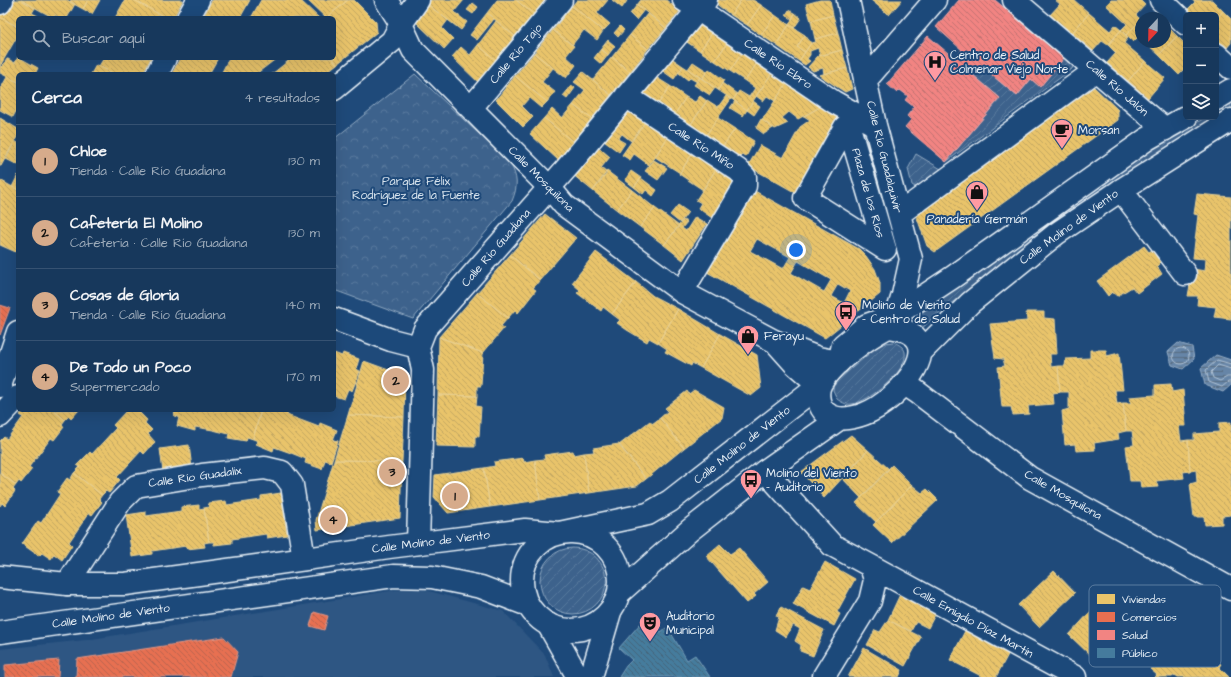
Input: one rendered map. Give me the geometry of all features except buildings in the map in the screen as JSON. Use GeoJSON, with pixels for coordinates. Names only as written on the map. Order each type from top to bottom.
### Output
{"type":"FeatureCollection","features":[{"type":"Feature","properties":{"kind":"street"},"geometry":{"type":"LineString","coordinates":[[189,16],[198,0]]}},
{"type":"Feature","properties":{"kind":"street","name":"Calle Mosquilona"},"geometry":{"type":"LineString","coordinates":[[386,0],[401,24],[413,50],[549,187],[564,205],[682,292],[774,341],[818,358],[839,362]]}},
{"type":"Feature","properties":{"kind":"street"},"geometry":{"type":"LineString","coordinates":[[336,87],[392,41],[401,24],[418,0]]}},
{"type":"Feature","properties":{"kind":"street","name":"Calle Río Tajo"},"geometry":{"type":"LineString","coordinates":[[471,108],[561,0]]}},
{"type":"Feature","properties":{"kind":"street","name":"Calle Río Guadalquivir"},"geometry":{"type":"LineString","coordinates":[[848,0],[875,125],[911,259],[903,295],[893,320]]}},
{"type":"Feature","properties":{"kind":"street"},"geometry":{"type":"LineString","coordinates":[[865,81],[934,0]]}},
{"type":"Feature","properties":{"kind":"street","name":"Calle Río Jalón"},"geometry":{"type":"LineString","coordinates":[[1014,0],[1165,129]]}},
{"type":"Feature","properties":{"kind":"street"},"geometry":{"type":"LineString","coordinates":[[1161,0],[1183,21]]}},
{"type":"Feature","properties":{"kind":"street","name":"Calle Río Guadiana"},"geometry":{"type":"LineString","coordinates":[[418,347],[425,329],[571,163],[626,96],[696,3]]}},
{"type":"Feature","properties":{"kind":"street","name":"Calle Río Ebro"},"geometry":{"type":"LineString","coordinates":[[696,3],[834,102],[875,125]]}},
{"type":"Feature","properties":{"kind":"street"},"geometry":{"type":"LineString","coordinates":[[1219,57],[1231,68]]}},
{"type":"Feature","properties":{"kind":"street"},"geometry":{"type":"LineString","coordinates":[[158,72],[165,60]]}},
{"type":"Feature","properties":{"kind":"street"},"geometry":{"type":"LineString","coordinates":[[899,214],[1096,70]]}},
{"type":"Feature","properties":{"kind":"street"},"geometry":{"type":"LineString","coordinates":[[1219,97],[1231,90]]}},
{"type":"Feature","properties":{"kind":"street","name":"Calle Río Miño"},"geometry":{"type":"LineString","coordinates":[[626,96],[738,170],[745,177],[745,186],[682,292]]}},
{"type":"Feature","properties":{"kind":"street"},"geometry":{"type":"LineString","coordinates":[[893,320],[902,328],[913,334],[920,343],[921,352],[915,370],[905,384],[883,404],[866,414],[849,419],[839,419],[830,416],[823,411],[820,405],[818,397],[819,385],[839,362],[893,320],[1147,139],[1183,118]]}},
{"type":"Feature","properties":{"kind":"street","name":"Calle Molino de Viento"},"geometry":{"type":"LineString","coordinates":[[921,352],[970,303],[1056,234],[1121,190],[1231,120]]}},
{"type":"Feature","properties":{"kind":"street","name":"Plaza de los Ríos"},"geometry":{"type":"LineString","coordinates":[[844,127],[849,128],[885,249],[852,228],[805,198],[844,127]]}},
{"type":"Feature","properties":{"kind":"street"},"geometry":{"type":"LineString","coordinates":[[1121,190],[1185,274]]}},
{"type":"Feature","properties":{"kind":"street"},"geometry":{"type":"LineString","coordinates":[[336,320],[391,340],[418,347],[423,370],[418,543]]}},
{"type":"Feature","properties":{"kind":"street"},"geometry":{"type":"LineString","coordinates":[[0,386],[16,338]]}},
{"type":"Feature","properties":{"kind":"street","name":"Calle Mosquilona"},"geometry":{"type":"LineString","coordinates":[[774,341],[795,364],[819,385]]}},
{"type":"Feature","properties":{"kind":"street","name":"Calle Mosquilona"},"geometry":{"type":"LineString","coordinates":[[905,384],[1030,478],[1231,589]]}},
{"type":"Feature","properties":{"kind":"street","name":"Calle Molino de Viento"},"geometry":{"type":"LineString","coordinates":[[0,577],[67,584],[125,584],[418,543],[525,530],[559,533],[648,514],[670,501],[819,385]]}},
{"type":"Feature","properties":{"kind":"street"},"geometry":{"type":"LineString","coordinates":[[0,416],[16,399]]}},
{"type":"Feature","properties":{"kind":"street"},"geometry":{"type":"LineString","coordinates":[[591,677],[614,603],[621,579],[618,565],[612,552],[601,541],[588,534],[574,531],[559,533],[547,537],[537,545],[526,561],[522,580],[528,605],[537,616],[548,624],[561,629],[574,630],[588,627],[600,621],[614,603],[690,530],[765,471],[839,419]]}},
{"type":"Feature","properties":{"kind":"street","name":"Calle Río Guadalix"},"geometry":{"type":"LineString","coordinates":[[67,584],[120,502],[136,486],[202,475],[266,468],[282,472],[292,485],[304,559]]}},
{"type":"Feature","properties":{"kind":"street","name":"Calle Emigdio Díaz Martín"},"geometry":{"type":"LineString","coordinates":[[765,471],[832,544],[1075,677]]}},
{"type":"Feature","properties":{"kind":"street"},"geometry":{"type":"LineString","coordinates":[[824,676],[870,601],[875,580],[871,566]]}},
{"type":"Feature","properties":{"kind":"street","name":"Calle Molino de Viento"},"geometry":{"type":"LineString","coordinates":[[0,632],[393,576],[432,577],[481,587],[528,605]]}},
{"type":"Feature","properties":{"kind":"street"},"geometry":{"type":"LineString","coordinates":[[548,624],[578,677]]}},
{"type":"Feature","properties":{"kind":"shaded area"},"geometry":{"type":"Polygon","coordinates":[[[414,587],[503,611],[545,655],[554,677],[0,677],[0,649],[86,640],[414,587]]]}},
{"type":"Feature","properties":{"kind":"green space"},"geometry":{"type":"Polygon","coordinates":[[[1064,58],[1073,66],[1072,69],[946,162],[1000,98],[973,75],[981,66],[1017,96],[1031,79],[1040,86],[1064,58]]]}},
{"type":"Feature","properties":{"kind":"green space","name":"Parque Félix Rodríguez de la Fuente"},"geometry":{"type":"Polygon","coordinates":[[[415,74],[510,163],[515,173],[516,186],[512,201],[413,319],[336,291],[336,137],[415,74]]]}},
{"type":"Feature","properties":{"kind":"green space"},"geometry":{"type":"Polygon","coordinates":[[[1231,101],[1231,109],[1219,116],[1219,109],[1231,101]]]}},
{"type":"Feature","properties":{"kind":"green space"},"geometry":{"type":"Polygon","coordinates":[[[1201,120],[1213,120],[1153,158],[1103,193],[972,287],[920,330],[909,320],[1160,140],[1185,130],[1201,120]]]}},
{"type":"Feature","properties":{"kind":"green space"},"geometry":{"type":"Polygon","coordinates":[[[916,154],[941,169],[915,187],[912,185],[908,169],[916,154]]]}},
{"type":"Feature","properties":{"kind":"green space"},"geometry":{"type":"Polygon","coordinates":[[[894,342],[904,350],[905,360],[901,368],[886,384],[868,398],[859,402],[848,404],[837,399],[833,390],[834,383],[877,347],[885,343],[894,342]]]}},
{"type":"Feature","properties":{"kind":"green space"},"geometry":{"type":"Polygon","coordinates":[[[567,548],[579,548],[591,553],[601,563],[606,575],[604,594],[591,609],[579,614],[567,614],[555,609],[545,599],[540,587],[540,575],[545,563],[555,553],[567,548]]]}},
{"type":"Feature","properties":{"kind":"water"},"geometry":{"type":"Polygon","coordinates":[[[1178,343],[1192,347],[1194,359],[1183,369],[1172,365],[1168,352],[1178,343]]]}},
{"type":"Feature","properties":{"kind":"water"},"geometry":{"type":"Polygon","coordinates":[[[1216,355],[1231,360],[1231,385],[1223,392],[1205,385],[1201,368],[1216,355]]]}},
{"type":"Feature","properties":{"kind":"place","name":"Centro de Salud Colmenar Viejo Norte"},"geometry":{"type":"Point","coordinates":[935,82]}},
{"type":"Feature","properties":{"kind":"place","name":"Morsan"},"geometry":{"type":"Point","coordinates":[1062,150]}},
{"type":"Feature","properties":{"kind":"place","name":"Panadería Germán"},"geometry":{"type":"Point","coordinates":[977,212]}},
{"type":"Feature","properties":{"kind":"place","name":"Molino de Viento - Centro de Salud"},"geometry":{"type":"Point","coordinates":[846,332]}},
{"type":"Feature","properties":{"kind":"place","name":"Ferayu"},"geometry":{"type":"Point","coordinates":[748,356]}},
{"type":"Feature","properties":{"kind":"place","name":"Cafetería El Molino"},"geometry":{"type":"Point","coordinates":[396,381]}},
{"type":"Feature","properties":{"kind":"place","name":"Cosas de Gloria"},"geometry":{"type":"Point","coordinates":[392,472]}},
{"type":"Feature","properties":{"kind":"place","name":"Chloe"},"geometry":{"type":"Point","coordinates":[455,496]}},
{"type":"Feature","properties":{"kind":"place","name":"Molino del Viento - Auditorio"},"geometry":{"type":"Point","coordinates":[751,500]}},
{"type":"Feature","properties":{"kind":"place","name":"De Todo un Poco"},"geometry":{"type":"Point","coordinates":[333,520]}},
{"type":"Feature","properties":{"kind":"place","name":"Auditorio Municipal"},"geometry":{"type":"Point","coordinates":[650,642]}}]}
